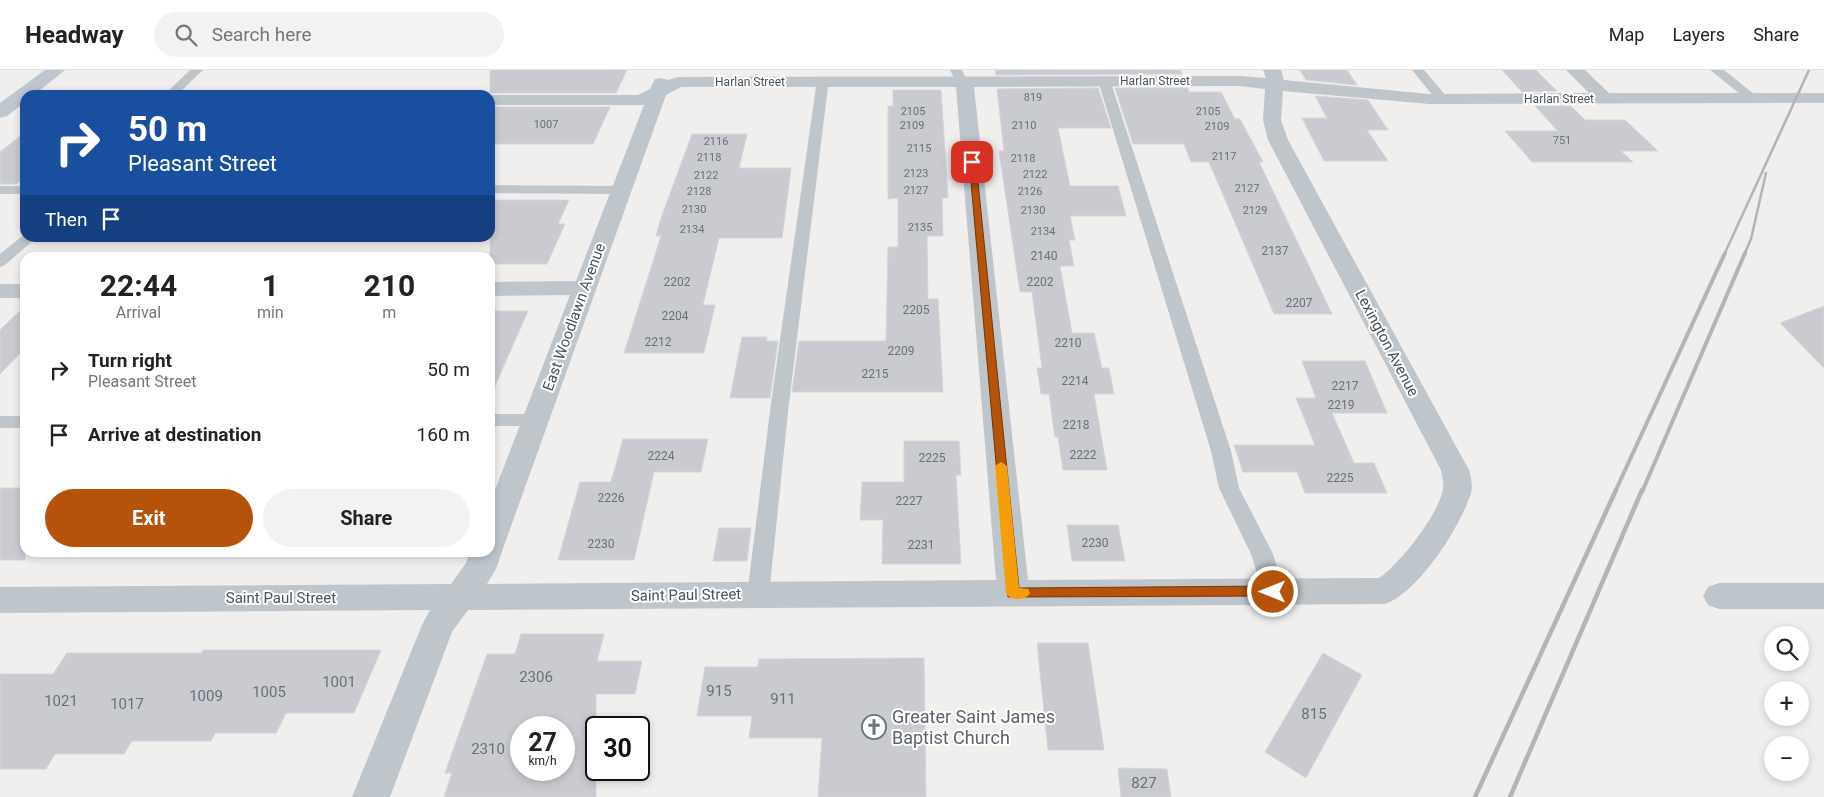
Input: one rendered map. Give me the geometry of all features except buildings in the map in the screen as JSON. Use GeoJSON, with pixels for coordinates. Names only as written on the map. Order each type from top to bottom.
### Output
{"type":"FeatureCollection","features":[{"type":"Feature","properties":{"kind":"main road"},"geometry":{"type":"LineString","coordinates":[[33,90],[56,70]]}},
{"type":"Feature","properties":{"kind":"main road"},"geometry":{"type":"LineString","coordinates":[[0,112],[20,101]]}},
{"type":"Feature","properties":{"kind":"street"},"geometry":{"type":"LineString","coordinates":[[1575,70],[1606,100]]}},
{"type":"Feature","properties":{"kind":"street","name":"Harlan Street"},"geometry":{"type":"LineString","coordinates":[[495,100],[641,100],[662,81],[820,82],[959,76],[1102,81],[1239,81],[1273,77],[1375,95],[1442,99],[1824,98]]}},
{"type":"Feature","properties":{"kind":"street"},"geometry":{"type":"LineString","coordinates":[[959,76],[966,106],[1012,593]]}},
{"type":"Feature","properties":{"kind":"street","name":"Lexington Avenue"},"geometry":{"type":"LineString","coordinates":[[1273,77],[1272,120],[1278,140],[1455,470],[1457,480],[1457,492],[1434,534],[1400,581],[1385,591],[1372,592]]}},
{"type":"Feature","properties":{"kind":"street","name":"East Woodlawn Avenue"},"geometry":{"type":"LineString","coordinates":[[495,530],[662,81]]}},
{"type":"Feature","properties":{"kind":"street"},"geometry":{"type":"LineString","coordinates":[[495,289],[584,288]]}},
{"type":"Feature","properties":{"kind":"street"},"geometry":{"type":"LineString","coordinates":[[0,291],[20,290]]}},
{"type":"Feature","properties":{"kind":"street"},"geometry":{"type":"LineString","coordinates":[[371,797],[438,625],[480,569],[484,557]]}},
{"type":"Feature","properties":{"kind":"street","name":"Saint Paul Street"},"geometry":{"type":"LineString","coordinates":[[0,600],[758,594],[1372,592]]}},
{"type":"Feature","properties":{"kind":"street"},"geometry":{"type":"LineString","coordinates":[[1719,596],[1824,596]]}},
{"type":"Feature","properties":{"kind":"lane"},"geometry":{"type":"LineString","coordinates":[[175,90],[196,70]]}},
{"type":"Feature","properties":{"kind":"lane"},"geometry":{"type":"LineString","coordinates":[[1418,70],[1442,99]]}},
{"type":"Feature","properties":{"kind":"lane"},"geometry":{"type":"LineString","coordinates":[[1716,70],[1754,99]]}},
{"type":"Feature","properties":{"kind":"lane"},"geometry":{"type":"LineString","coordinates":[[1102,81],[1106,86],[1221,451],[1229,488],[1262,554],[1273,592]]}},
{"type":"Feature","properties":{"kind":"lane"},"geometry":{"type":"LineString","coordinates":[[758,594],[780,403],[822,87],[820,82]]}},
{"type":"Feature","properties":{"kind":"lane"},"geometry":{"type":"LineString","coordinates":[[495,189],[622,190]]}},
{"type":"Feature","properties":{"kind":"lane"},"geometry":{"type":"LineString","coordinates":[[0,190],[20,190]]}},
{"type":"Feature","properties":{"kind":"lane"},"geometry":{"type":"LineString","coordinates":[[0,262],[23,242]]}},
{"type":"Feature","properties":{"kind":"lane"},"geometry":{"type":"LineString","coordinates":[[495,420],[536,420]]}},
{"type":"Feature","properties":{"kind":"lane"},"geometry":{"type":"LineString","coordinates":[[0,422],[20,422]]}},
{"type":"Feature","properties":{"kind":"railway"},"geometry":{"type":"LineString","coordinates":[[1724,255],[1809,70]]}},
{"type":"Feature","properties":{"kind":"railway"},"geometry":{"type":"LineString","coordinates":[[1744,255],[1751,239],[1766,173]]}},
{"type":"Feature","properties":{"kind":"railway"},"geometry":{"type":"LineString","coordinates":[[1615,492],[1725,253]]}},
{"type":"Feature","properties":{"kind":"railway"},"geometry":{"type":"LineString","coordinates":[[1642,492],[1745,253]]}},
{"type":"Feature","properties":{"kind":"railway"},"geometry":{"type":"LineString","coordinates":[[1475,797],[1616,490]]}},
{"type":"Feature","properties":{"kind":"railway"},"geometry":{"type":"LineString","coordinates":[[1510,797],[1642,490]]}},
{"type":"Feature","properties":{"kind":"slow traffic"},"geometry":{"type":"LineString","coordinates":[[1001,466],[1012,593],[1024,593]]}},
{"type":"Feature","properties":{"kind":"place","name":"Greater Saint James Baptist Church"},"geometry":{"type":"Point","coordinates":[874,727]}},
{"type":"Feature","properties":{"kind":"route"},"geometry":{"type":"LineString","coordinates":[[972,162],[1012,593],[1273,592]]}}]}
